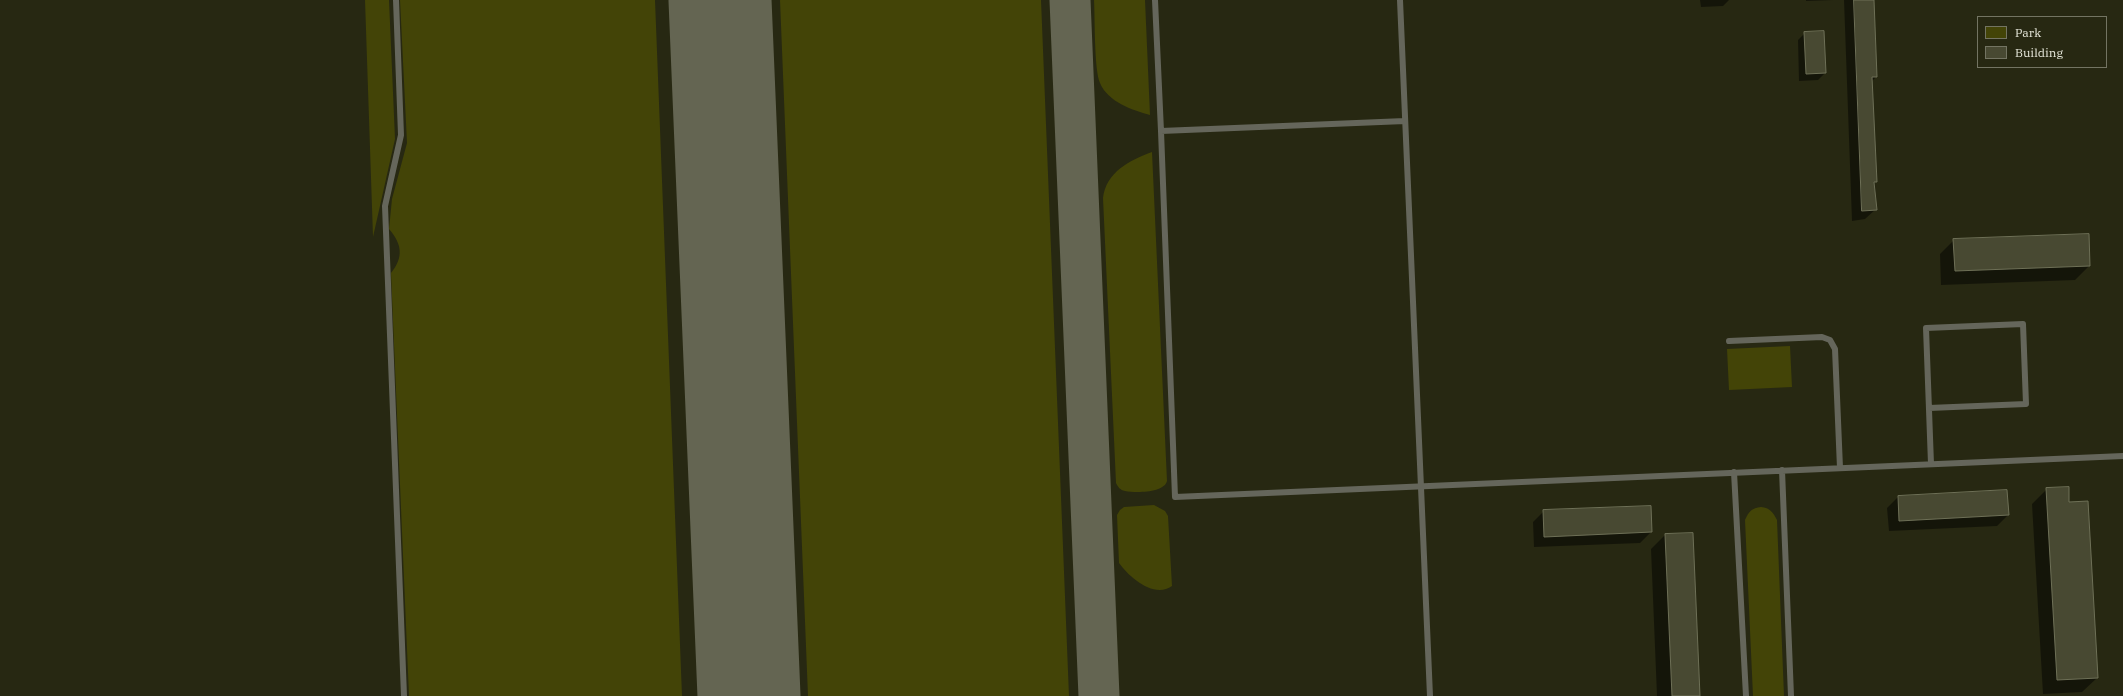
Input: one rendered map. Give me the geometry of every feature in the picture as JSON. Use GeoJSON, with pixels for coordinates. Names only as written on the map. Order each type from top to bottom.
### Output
{"type":"FeatureCollection","features":[{"type":"Feature","properties":{"kind":"lane"},"geometry":{"type":"LineString","coordinates":[[396,0],[401,135],[386,206],[404,696]]}},
{"type":"Feature","properties":{"kind":"lane"},"geometry":{"type":"LineString","coordinates":[[1154,0],[1161,131],[1175,497],[2123,456]]}},
{"type":"Feature","properties":{"kind":"lane"},"geometry":{"type":"LineString","coordinates":[[1400,0],[1430,696]]}},
{"type":"Feature","properties":{"kind":"lane"},"geometry":{"type":"LineString","coordinates":[[1161,131],[1405,121]]}},
{"type":"Feature","properties":{"kind":"lane"},"geometry":{"type":"LineString","coordinates":[[1929,408],[2026,404],[2023,324],[1926,328],[1931,464]]}},
{"type":"Feature","properties":{"kind":"lane"},"geometry":{"type":"LineString","coordinates":[[1729,341],[1822,337],[1830,340],[1835,349],[1840,468]]}},
{"type":"Feature","properties":{"kind":"lane"},"geometry":{"type":"LineString","coordinates":[[1782,470],[1791,696]]}},
{"type":"Feature","properties":{"kind":"lane"},"geometry":{"type":"LineString","coordinates":[[1734,472],[1746,696]]}},
{"type":"Feature","properties":{"kind":"green space"},"geometry":{"type":"Polygon","coordinates":[[[365,0],[389,0],[395,139],[373,237],[365,0]]]}},
{"type":"Feature","properties":{"kind":"green space"},"geometry":{"type":"Polygon","coordinates":[[[400,0],[655,0],[682,696],[409,696],[391,273],[398,261],[400,251],[397,240],[389,229],[392,199],[407,143],[400,0]]]}},
{"type":"Feature","properties":{"kind":"green space"},"geometry":{"type":"Polygon","coordinates":[[[780,0],[1041,0],[1069,696],[808,696],[780,0]]]}},
{"type":"Feature","properties":{"kind":"green space"},"geometry":{"type":"Polygon","coordinates":[[[1094,0],[1145,0],[1150,115],[1128,108],[1121,104],[1104,90],[1100,83],[1096,56],[1094,0]]]}},
{"type":"Feature","properties":{"kind":"green space"},"geometry":{"type":"Polygon","coordinates":[[[1152,152],[1167,481],[1161,488],[1155,490],[1130,492],[1122,490],[1116,483],[1103,198],[1109,181],[1120,168],[1135,159],[1152,152]]]}},
{"type":"Feature","properties":{"kind":"green space"},"geometry":{"type":"Polygon","coordinates":[[[1790,346],[1792,387],[1729,390],[1727,349],[1790,346]]]}},
{"type":"Feature","properties":{"kind":"green space"},"geometry":{"type":"Polygon","coordinates":[[[1154,505],[1165,511],[1168,516],[1172,586],[1158,590],[1142,585],[1123,569],[1119,563],[1117,515],[1120,510],[1124,507],[1154,505]]]}},
{"type":"Feature","properties":{"kind":"green space"},"geometry":{"type":"Polygon","coordinates":[[[1761,507],[1767,508],[1771,511],[1777,520],[1784,696],[1753,696],[1745,520],[1751,510],[1761,507]]]}},
{"type":"Feature","properties":{"kind":"building"},"geometry":{"type":"Polygon","coordinates":[[[1854,0],[1874,0],[1877,77],[1872,77],[1877,182],[1874,182],[1877,210],[1862,211],[1854,0]]]}},
{"type":"Feature","properties":{"kind":"building"},"geometry":{"type":"Polygon","coordinates":[[[1824,31],[1826,73],[1806,74],[1804,32],[1824,31]]]}},
{"type":"Feature","properties":{"kind":"building"},"geometry":{"type":"Polygon","coordinates":[[[2089,234],[2090,266],[1955,271],[1953,239],[2089,234]]]}},
{"type":"Feature","properties":{"kind":"building"},"geometry":{"type":"Polygon","coordinates":[[[2069,487],[2069,502],[2088,501],[2098,678],[2057,680],[2046,488],[2069,487]]]}},
{"type":"Feature","properties":{"kind":"building"},"geometry":{"type":"Polygon","coordinates":[[[2007,490],[2009,515],[1899,521],[1898,496],[2007,490]]]}},
{"type":"Feature","properties":{"kind":"building"},"geometry":{"type":"Polygon","coordinates":[[[1651,506],[1652,532],[1544,537],[1543,510],[1651,506]]]}},
{"type":"Feature","properties":{"kind":"building"},"geometry":{"type":"Polygon","coordinates":[[[1693,533],[1700,696],[1672,696],[1665,534],[1693,533]]]}},
{"type":"Feature","properties":{"kind":"taxiway"},"geometry":{"type":"LineString","coordinates":[[1070,0],[1099,696]]}},
{"type":"Feature","properties":{"kind":"runway"},"geometry":{"type":"LineString","coordinates":[[720,0],[749,696]]}}]}
